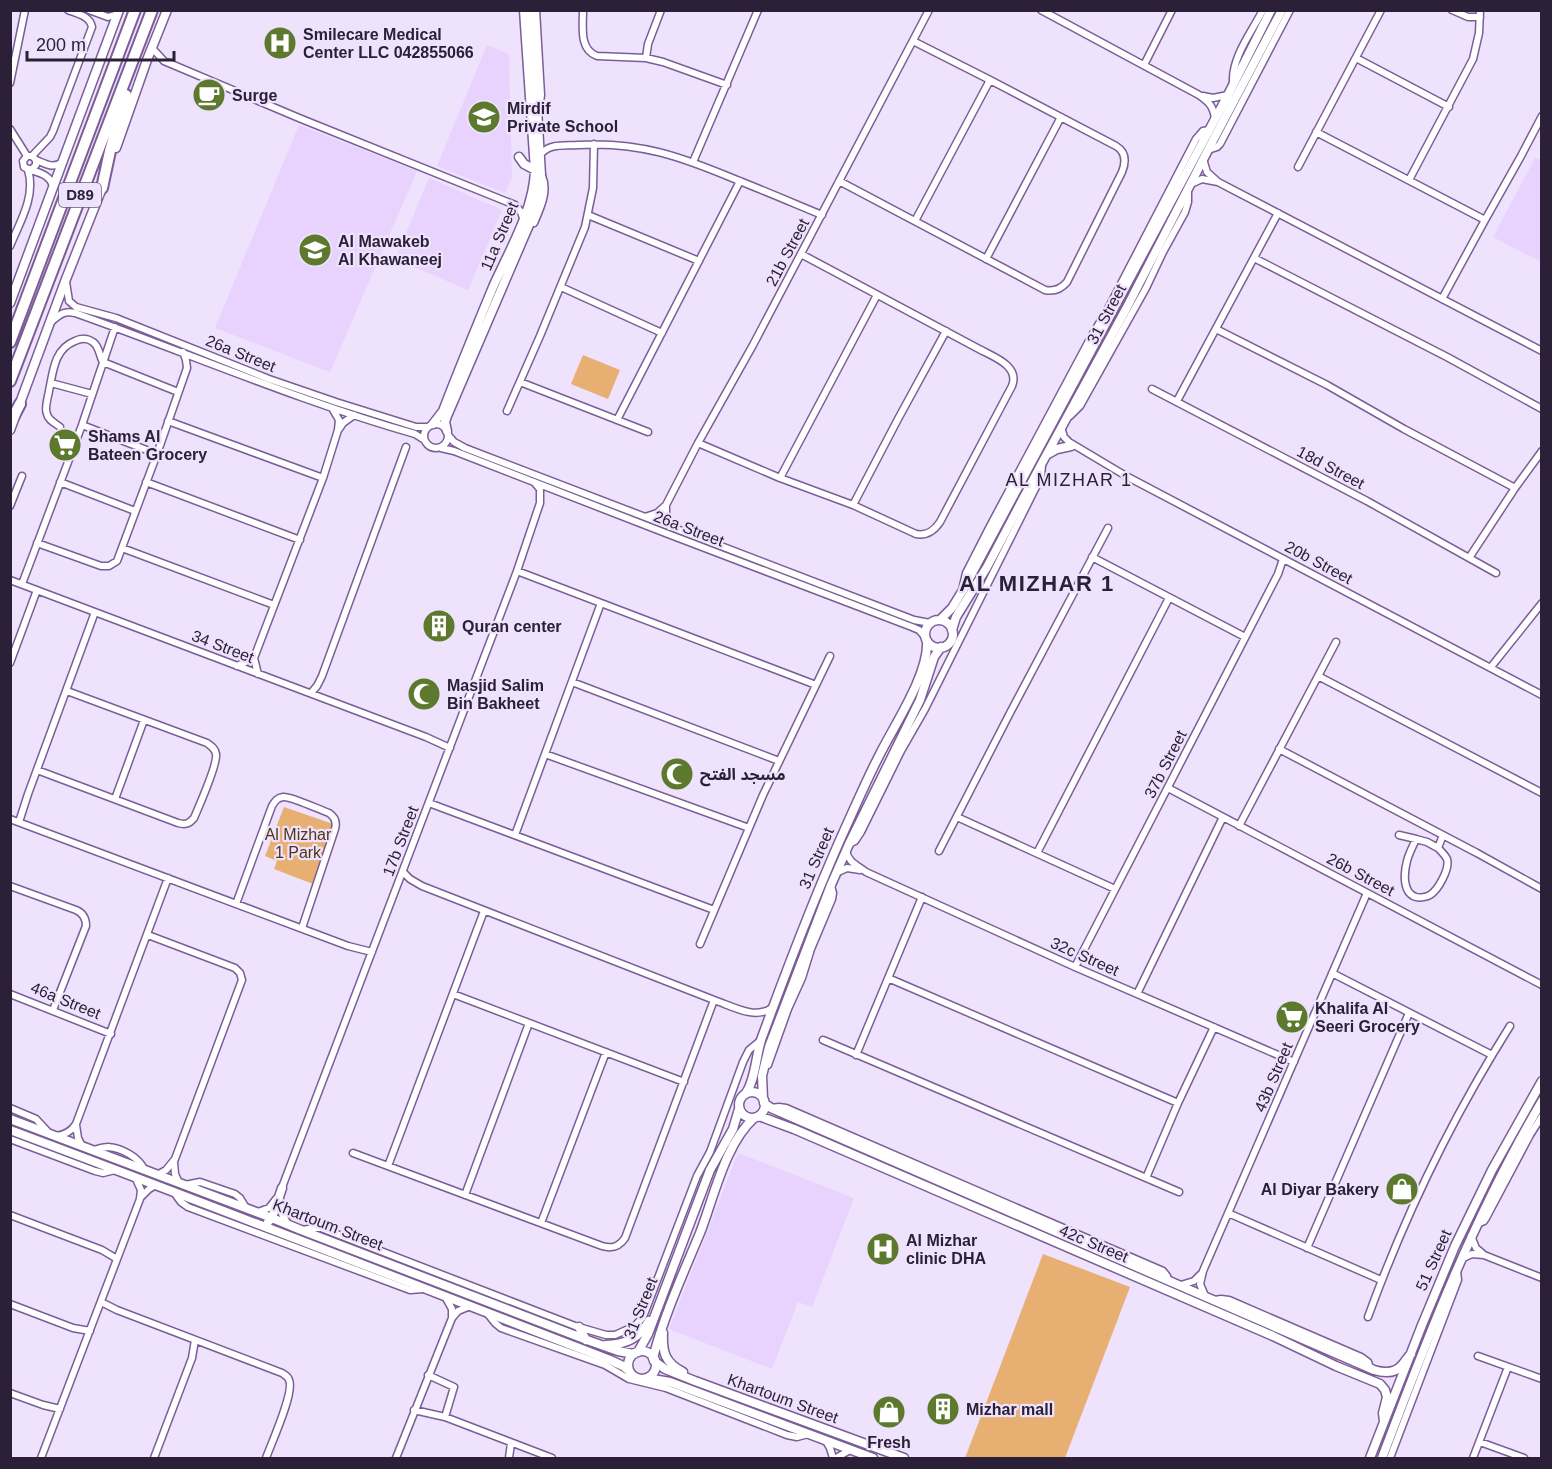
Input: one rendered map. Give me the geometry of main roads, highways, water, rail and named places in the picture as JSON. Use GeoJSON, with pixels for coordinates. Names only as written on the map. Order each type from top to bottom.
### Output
{"type":"FeatureCollection","features":[{"type":"Feature","properties":{"kind":"highway","name":"D89"},"geometry":{"type":"LineString","coordinates":[[10,342],[135,10]]}},
{"type":"Feature","properties":{"kind":"highway","name":"D89"},"geometry":{"type":"LineString","coordinates":[[10,381],[152,10]]}},
{"type":"Feature","properties":{"kind":"highway"},"geometry":{"type":"LineString","coordinates":[[102,188],[126,96],[125,80]]}},
{"type":"Feature","properties":{"kind":"highway"},"geometry":{"type":"LineString","coordinates":[[10,423],[20,404]]}},
{"type":"Feature","properties":{"kind":"place","name":"Smilecare Medical Center LLC 042855066"},"geometry":{"type":"Point","coordinates":[280,43]}},
{"type":"Feature","properties":{"kind":"place","name":"Surge"},"geometry":{"type":"Point","coordinates":[209,95]}},
{"type":"Feature","properties":{"kind":"place","name":"Mirdif Private School"},"geometry":{"type":"Point","coordinates":[484,117]}},
{"type":"Feature","properties":{"kind":"place","name":"Al Mawakeb Al Khawaneej"},"geometry":{"type":"Point","coordinates":[315,250]}},
{"type":"Feature","properties":{"kind":"place","name":"Shams Al Bateen Grocery"},"geometry":{"type":"Point","coordinates":[65,445]}},
{"type":"Feature","properties":{"kind":"place","name":"Quran center"},"geometry":{"type":"Point","coordinates":[439,626]}},
{"type":"Feature","properties":{"kind":"place","name":"Masjid Salim Bin Bakheet"},"geometry":{"type":"Point","coordinates":[424,694]}},
{"type":"Feature","properties":{"kind":"place","name":"مسجد الفتح"},"geometry":{"type":"Point","coordinates":[677,774]}},
{"type":"Feature","properties":{"kind":"place","name":"Khalifa Al Seeri Grocery"},"geometry":{"type":"Point","coordinates":[1292,1017]}},
{"type":"Feature","properties":{"kind":"place","name":"Al Diyar Bakery"},"geometry":{"type":"Point","coordinates":[1402,1189]}},
{"type":"Feature","properties":{"kind":"place","name":"Al Mizhar clinic DHA"},"geometry":{"type":"Point","coordinates":[883,1249]}},
{"type":"Feature","properties":{"kind":"place","name":"Mizhar mall"},"geometry":{"type":"Point","coordinates":[943,1409]}},
{"type":"Feature","properties":{"kind":"place","name":"Fresh"},"geometry":{"type":"Point","coordinates":[889,1412]}},
{"type":"Feature","properties":{"kind":"district","name":"AL MIZHAR 1"},"geometry":{"type":"Point","coordinates":[1069,480]}},
{"type":"Feature","properties":{"kind":"district","name":"AL MIZHAR 1"},"geometry":{"type":"Point","coordinates":[1037,583]}},
{"type":"Feature","properties":{"kind":"park label","name":"Al Mizhar 1 Park"},"geometry":{"type":"Point","coordinates":[298,843]}}]}
